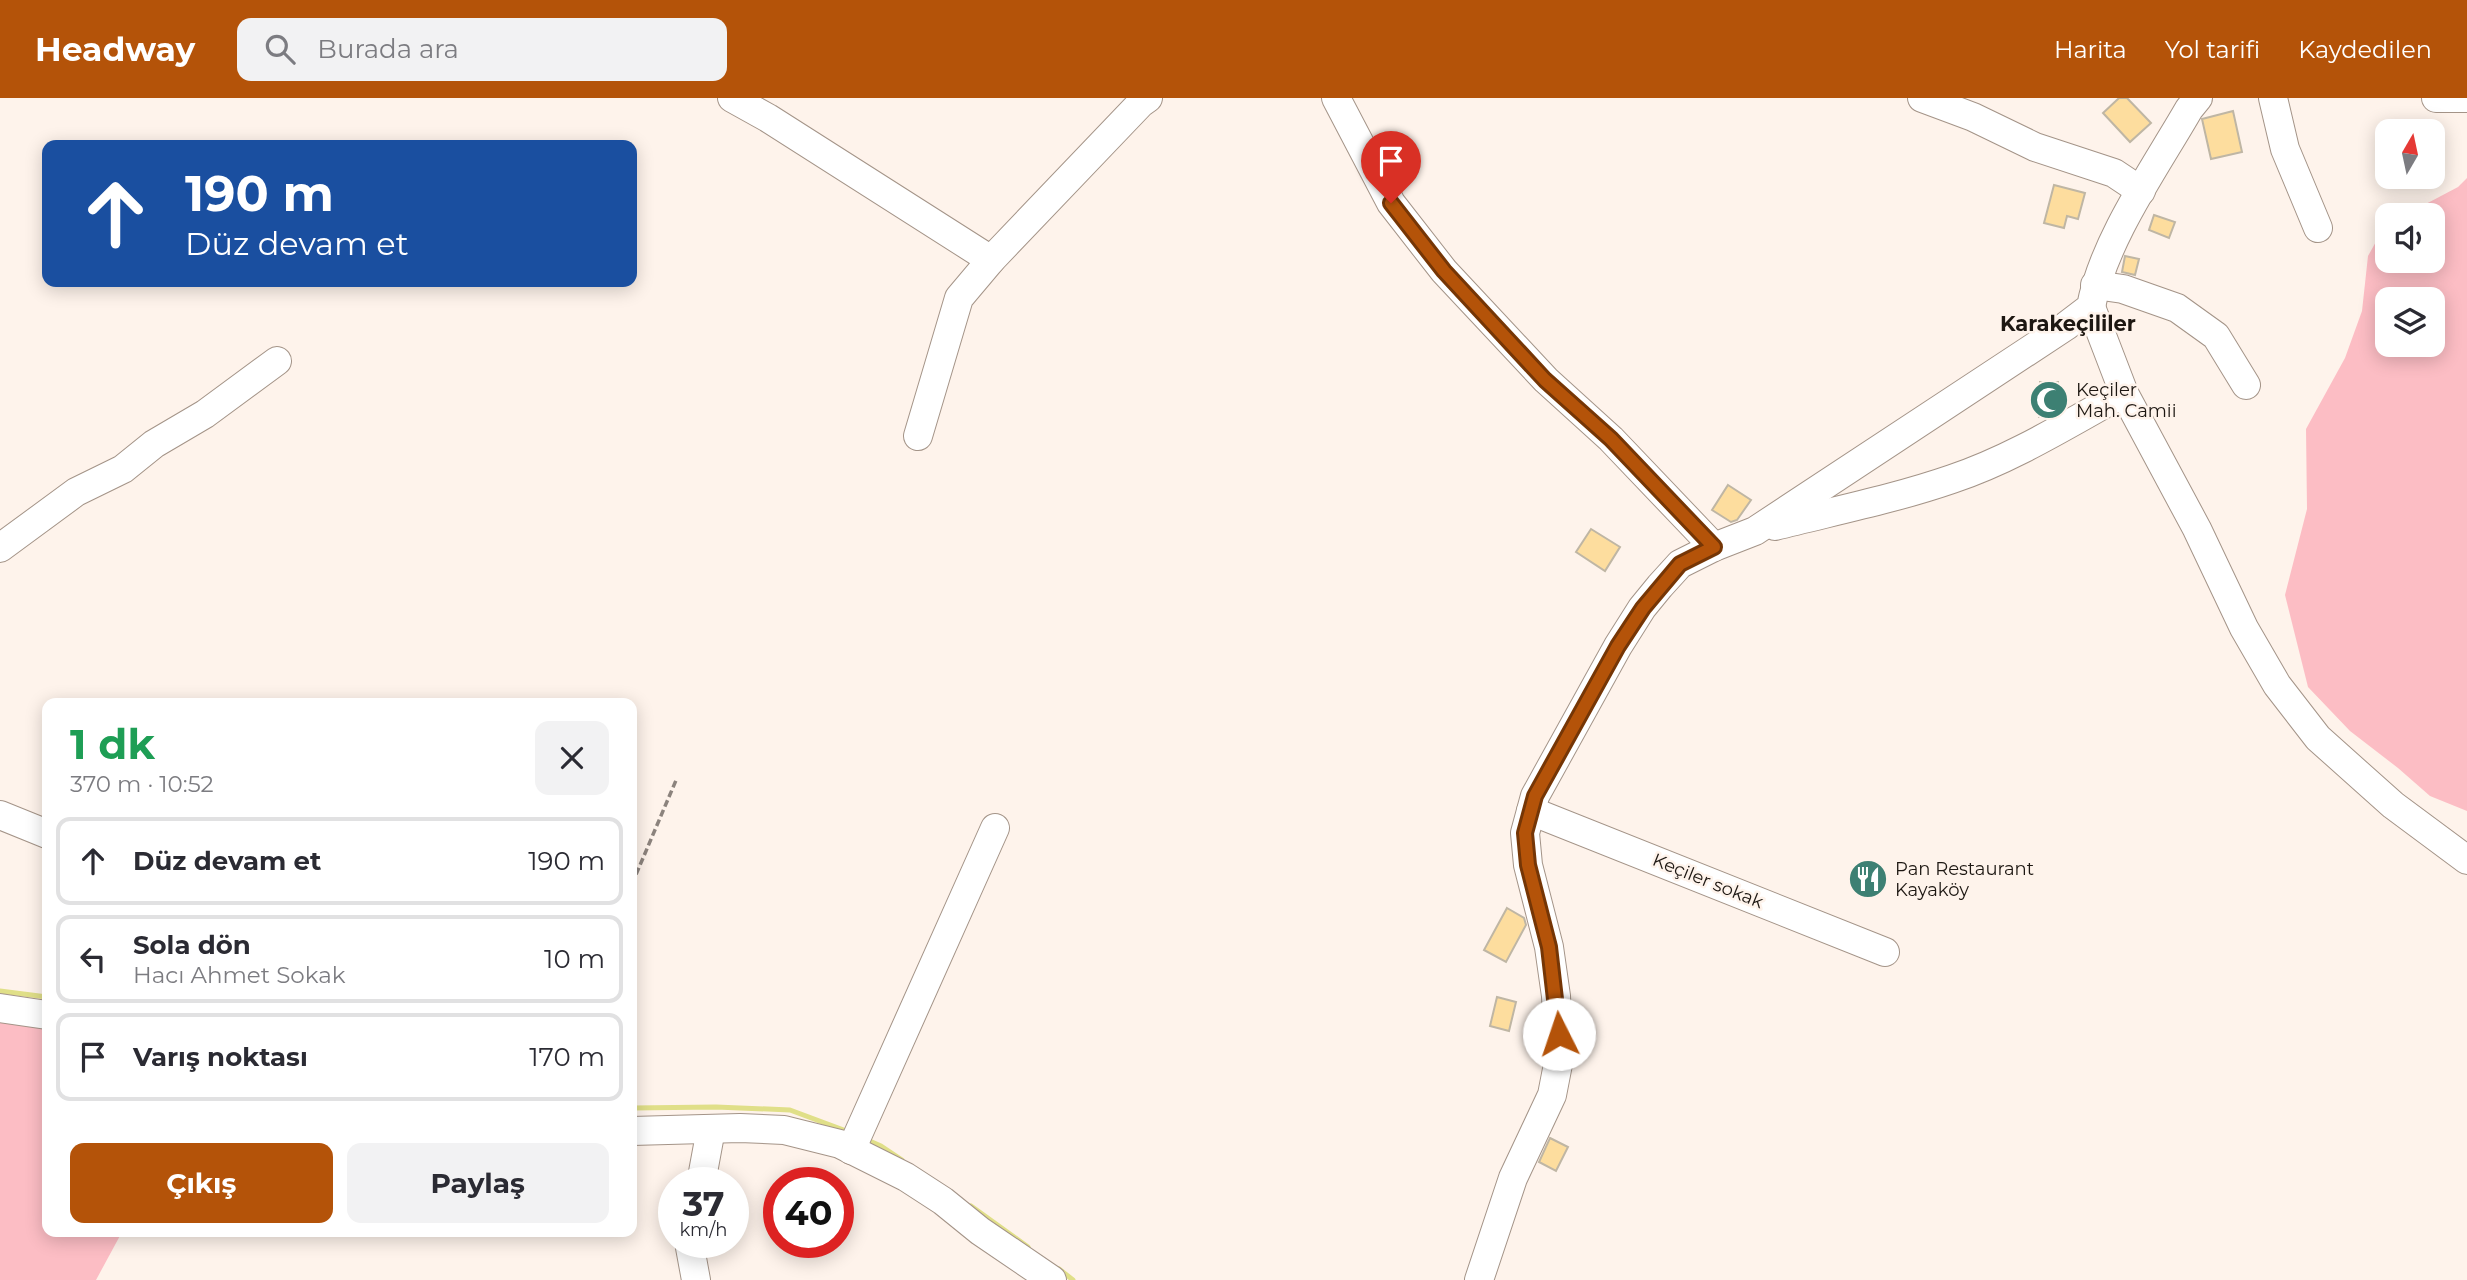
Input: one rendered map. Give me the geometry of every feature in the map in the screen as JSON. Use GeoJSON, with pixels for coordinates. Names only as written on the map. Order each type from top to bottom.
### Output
{"type":"FeatureCollection","features":[{"type":"Feature","properties":{"kind":"street"},"geometry":{"type":"LineString","coordinates":[[732,98],[768,118],[991,260]]}},
{"type":"Feature","properties":{"kind":"street"},"geometry":{"type":"LineString","coordinates":[[918,436],[959,298],[991,260],[1148,98]]}},
{"type":"Feature","properties":{"kind":"street"},"geometry":{"type":"LineString","coordinates":[[1336,98],[1391,203],[1444,271],[1545,380],[1611,439],[1714,547]]}},
{"type":"Feature","properties":{"kind":"street"},"geometry":{"type":"LineString","coordinates":[[1922,98],[1973,117],[2035,147],[2115,173],[2141,191]]}},
{"type":"Feature","properties":{"kind":"street"},"geometry":{"type":"LineString","coordinates":[[1755,531],[2043,341],[2093,296],[2123,223],[2189,109],[2199,98]]}},
{"type":"Feature","properties":{"kind":"street"},"geometry":{"type":"LineString","coordinates":[[2273,98],[2285,149],[2319,228]]}},
{"type":"Feature","properties":{"kind":"street"},"geometry":{"type":"LineString","coordinates":[[2436,98],[2467,98]]}},
{"type":"Feature","properties":{"kind":"street"},"geometry":{"type":"LineString","coordinates":[[2093,296],[2123,289],[2177,308],[2216,337],[2246,385]]}},
{"type":"Feature","properties":{"kind":"street"},"geometry":{"type":"LineString","coordinates":[[2093,296],[2124,393],[2197,529],[2244,628],[2277,685],[2318,738],[2393,806],[2467,860]]}},
{"type":"Feature","properties":{"kind":"street"},"geometry":{"type":"LineString","coordinates":[[0,548],[76,492],[122,469],[155,444],[205,414],[276,361]]}},
{"type":"Feature","properties":{"kind":"street"},"geometry":{"type":"LineString","coordinates":[[1479,1280],[1513,1178],[1552,1095],[1559,1059],[1556,996],[1549,947],[1528,865],[1525,833],[1535,796],[1618,646],[1643,608],[1680,564],[1714,547],[1755,531],[1952,479],[2022,450],[2124,393]]}},
{"type":"Feature","properties":{"kind":"street","name":"Keçiler sokak"},"geometry":{"type":"LineString","coordinates":[[1531,811],[1885,952]]}},
{"type":"Feature","properties":{"kind":"street"},"geometry":{"type":"LineString","coordinates":[[0,815],[42,832]]}},
{"type":"Feature","properties":{"kind":"street"},"geometry":{"type":"LineString","coordinates":[[855,1140],[995,828]]}},
{"type":"Feature","properties":{"kind":"street"},"geometry":{"type":"LineString","coordinates":[[0,1008],[42,1014]]}},
{"type":"Feature","properties":{"kind":"street"},"geometry":{"type":"LineString","coordinates":[[704,1167],[711,1129]]}},
{"type":"Feature","properties":{"kind":"street"},"geometry":{"type":"LineString","coordinates":[[637,1130],[784,1130],[840,1144],[855,1140]]}},
{"type":"Feature","properties":{"kind":"street"},"geometry":{"type":"LineString","coordinates":[[855,1140],[1052,1280]]}},
{"type":"Feature","properties":{"kind":"street"},"geometry":{"type":"LineString","coordinates":[[692,1258],[696,1280]]}},
{"type":"Feature","properties":{"kind":"path"},"geometry":{"type":"LineString","coordinates":[[637,872],[677,778]]}},
{"type":"Feature","properties":{"kind":"shaded area"},"geometry":{"type":"Polygon","coordinates":[[[2467,178],[2467,811],[2430,796],[2350,731],[2308,687],[2285,595],[2307,509],[2306,429],[2345,358],[2362,311],[2368,256],[2375,243],[2375,273],[2445,273],[2445,203],[2428,203],[2458,187],[2467,178]]]}},
{"type":"Feature","properties":{"kind":"shaded area"},"geometry":{"type":"Polygon","coordinates":[[[0,1019],[42,1025],[42,1237],[119,1237],[96,1280],[0,1280],[0,1019]]]}},
{"type":"Feature","properties":{"kind":"building"},"geometry":{"type":"Polygon","coordinates":[[[2119,98],[2127,98],[2151,123],[2130,142],[2103,113],[2119,98]]]}},
{"type":"Feature","properties":{"kind":"building"},"geometry":{"type":"Polygon","coordinates":[[[2233,111],[2242,152],[2211,159],[2202,119],[2233,111]]]}},
{"type":"Feature","properties":{"kind":"building"},"geometry":{"type":"Polygon","coordinates":[[[2054,185],[2085,193],[2078,219],[2067,216],[2064,228],[2044,223],[2054,185]]]}},
{"type":"Feature","properties":{"kind":"building"},"geometry":{"type":"Polygon","coordinates":[[[2154,215],[2175,222],[2169,238],[2149,230],[2154,215]]]}},
{"type":"Feature","properties":{"kind":"building"},"geometry":{"type":"Polygon","coordinates":[[[2125,256],[2139,259],[2135,275],[2122,272],[2125,256]]]}},
{"type":"Feature","properties":{"kind":"building","name":"Keçiler Mah. Camii"},"geometry":{"type":"Polygon","coordinates":[[[2040,382],[2058,382],[2058,411],[2047,417],[2039,417],[2040,382]]]}},
{"type":"Feature","properties":{"kind":"building"},"geometry":{"type":"Polygon","coordinates":[[[1728,485],[1751,500],[1737,520],[1731,522],[1712,510],[1728,485]]]}},
{"type":"Feature","properties":{"kind":"building"},"geometry":{"type":"Polygon","coordinates":[[[1591,529],[1620,547],[1605,571],[1576,552],[1591,529]]]}},
{"type":"Feature","properties":{"kind":"building"},"geometry":{"type":"Polygon","coordinates":[[[1507,908],[1524,918],[1526,925],[1506,962],[1484,950],[1507,908]]]}},
{"type":"Feature","properties":{"kind":"building"},"geometry":{"type":"Polygon","coordinates":[[[1497,997],[1516,1002],[1509,1031],[1490,1026],[1497,997]]]}},
{"type":"Feature","properties":{"kind":"building"},"geometry":{"type":"Polygon","coordinates":[[[1550,1138],[1568,1147],[1556,1171],[1539,1162],[1550,1138]]]}},
{"type":"Feature","properties":{"kind":"waterway"},"geometry":{"type":"LineString","coordinates":[[0,991],[42,996]]}},
{"type":"Feature","properties":{"kind":"waterway"},"geometry":{"type":"LineString","coordinates":[[637,1108],[790,1110],[849,1132]]}},
{"type":"Feature","properties":{"kind":"waterway"},"geometry":{"type":"LineString","coordinates":[[865,1139],[902,1160]]}},
{"type":"Feature","properties":{"kind":"waterway"},"geometry":{"type":"LineString","coordinates":[[971,1206],[1028,1247]]}},
{"type":"Feature","properties":{"kind":"waterway"},"geometry":{"type":"LineString","coordinates":[[1059,1269],[1073,1280]]}},
{"type":"Feature","properties":{"kind":"place","name":"Keçiler Mah. Camii"},"geometry":{"type":"Point","coordinates":[2049,400]}},
{"type":"Feature","properties":{"kind":"place","name":"Pan Restaurant Kayaköy"},"geometry":{"type":"Point","coordinates":[1868,879]}},
{"type":"Feature","properties":{"kind":"district","name":"Karakeçililer"},"geometry":{"type":"Point","coordinates":[2068,323]}},
{"type":"Feature","properties":{"kind":"route"},"geometry":{"type":"LineString","coordinates":[[1391,203],[1444,271],[1545,380],[1611,439],[1714,547],[1680,564],[1643,608],[1618,646],[1535,796],[1528,817],[1525,833],[1528,865],[1549,947],[1559,1034]]}}]}
